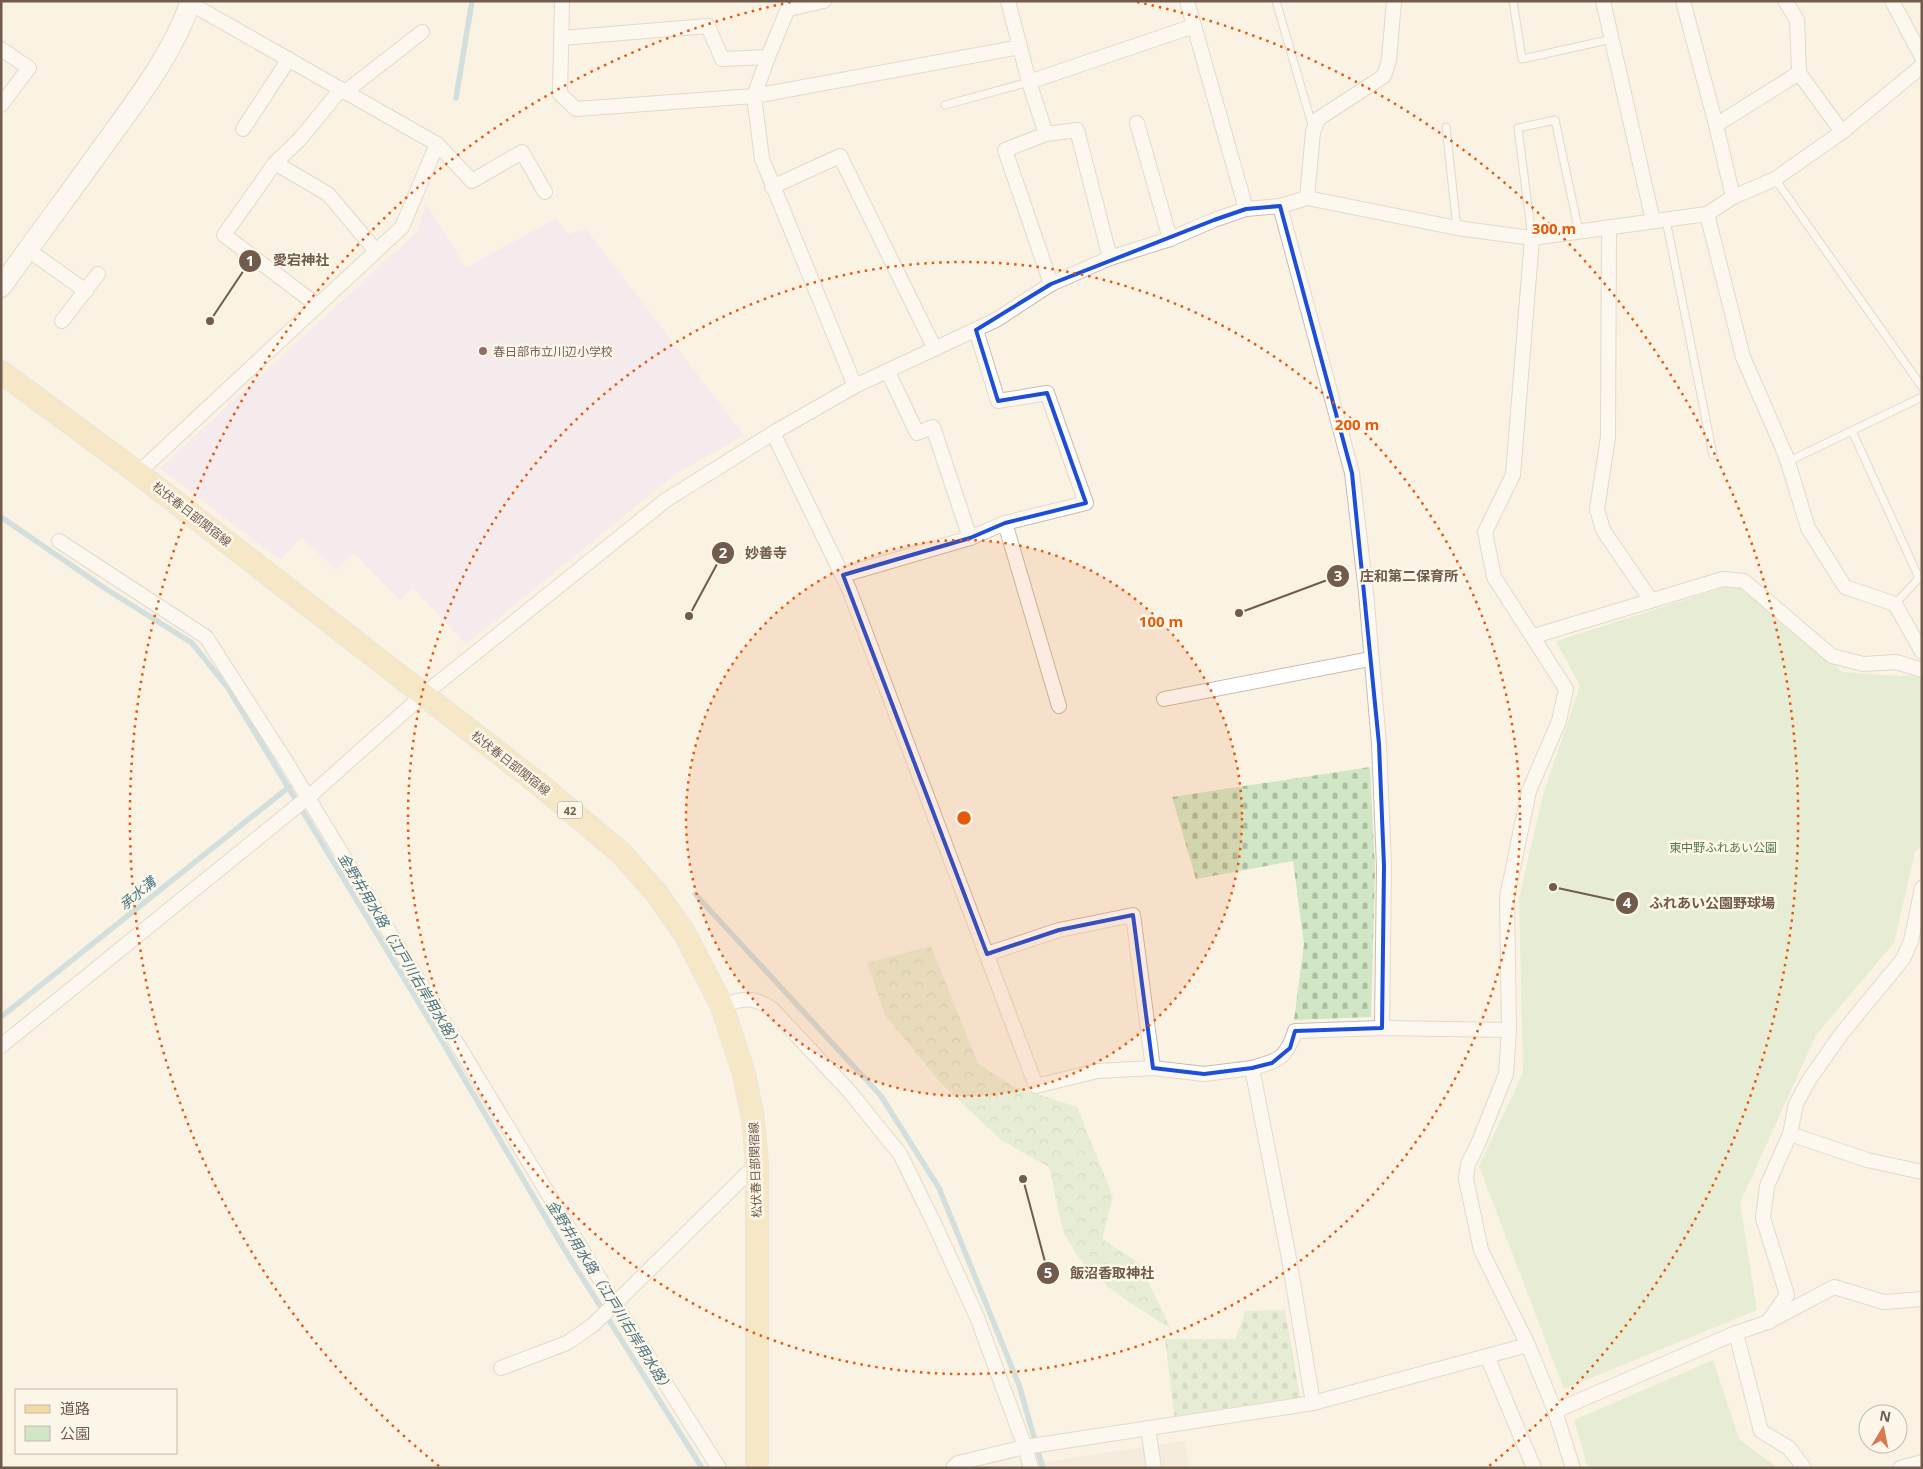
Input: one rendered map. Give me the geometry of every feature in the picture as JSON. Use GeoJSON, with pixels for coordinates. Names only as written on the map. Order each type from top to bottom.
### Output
{"type":"FeatureCollection","features":[{"type":"Feature","properties":{"kind":"main road","name":"松伏春日部関宿線"},"geometry":{"type":"LineString","coordinates":[[1,372],[138,473],[540,785],[622,854],[657,894],[685,934],[722,1006],[744,1074],[753,1118],[757,1164],[757,1468]]}},
{"type":"Feature","properties":{"kind":"street"},"geometry":{"type":"LineString","coordinates":[[562,1],[560,94],[576,109],[754,96],[1020,47]]}},
{"type":"Feature","properties":{"kind":"street"},"geometry":{"type":"LineString","coordinates":[[824,1],[790,5],[754,96],[762,159],[855,386]]}},
{"type":"Feature","properties":{"kind":"street"},"geometry":{"type":"LineString","coordinates":[[1008,1],[1029,82],[1046,134]]}},
{"type":"Feature","properties":{"kind":"street"},"geometry":{"type":"LineString","coordinates":[[1187,1],[1246,209]]}},
{"type":"Feature","properties":{"kind":"street"},"geometry":{"type":"LineString","coordinates":[[1307,198],[1314,132],[1318,119],[1384,76],[1389,60],[1394,1]]}},
{"type":"Feature","properties":{"kind":"street"},"geometry":{"type":"LineString","coordinates":[[1603,1],[1659,220]]}},
{"type":"Feature","properties":{"kind":"street"},"geometry":{"type":"LineString","coordinates":[[1683,1],[1733,197]]}},
{"type":"Feature","properties":{"kind":"street"},"geometry":{"type":"LineString","coordinates":[[1785,1],[1797,20],[1799,72],[1842,132]]}},
{"type":"Feature","properties":{"kind":"street"},"geometry":{"type":"LineString","coordinates":[[1892,1],[1922,57]]}},
{"type":"Feature","properties":{"kind":"street"},"geometry":{"type":"LineString","coordinates":[[3,279],[28,250],[164,59],[178,34],[190,2],[437,144],[472,181],[522,152],[545,192]]}},
{"type":"Feature","properties":{"kind":"street"},"geometry":{"type":"LineString","coordinates":[[561,38],[708,26],[722,59],[768,58]]}},
{"type":"Feature","properties":{"kind":"street"},"geometry":{"type":"LineString","coordinates":[[1029,82],[1194,26]]}},
{"type":"Feature","properties":{"kind":"street"},"geometry":{"type":"LineString","coordinates":[[317,305],[224,235],[275,163],[300,139],[343,90],[422,32]]}},
{"type":"Feature","properties":{"kind":"street"},"geometry":{"type":"LineString","coordinates":[[1,49],[29,68],[1,105]]}},
{"type":"Feature","properties":{"kind":"street"},"geometry":{"type":"LineString","coordinates":[[243,129],[289,60]]}},
{"type":"Feature","properties":{"kind":"street"},"geometry":{"type":"LineString","coordinates":[[1,1046],[307,799],[423,695],[666,500],[773,433],[855,386],[996,320],[1051,284],[1110,258],[1170,239],[1214,220],[1246,209],[1280,206],[1307,198],[1457,228],[1532,238],[1707,214],[1733,197],[1775,179],[1842,132],[1922,66]]}},
{"type":"Feature","properties":{"kind":"street"},"geometry":{"type":"LineString","coordinates":[[1716,125],[1799,72]]}},
{"type":"Feature","properties":{"kind":"street"},"geometry":{"type":"LineString","coordinates":[[1137,122],[1170,239]]}},
{"type":"Feature","properties":{"kind":"street"},"geometry":{"type":"LineString","coordinates":[[1051,284],[1005,150],[1046,134],[1077,130],[1110,258]]}},
{"type":"Feature","properties":{"kind":"street"},"geometry":{"type":"LineString","coordinates":[[138,473],[402,227],[437,144]]}},
{"type":"Feature","properties":{"kind":"street"},"geometry":{"type":"LineString","coordinates":[[772,187],[840,156],[935,349]]}},
{"type":"Feature","properties":{"kind":"street"},"geometry":{"type":"LineString","coordinates":[[275,163],[328,194],[376,251]]}},
{"type":"Feature","properties":{"kind":"street"},"geometry":{"type":"LineString","coordinates":[[1280,206],[1352,473],[1366,592],[1370,659],[1379,744],[1384,866],[1382,1028]]}},
{"type":"Feature","properties":{"kind":"street"},"geometry":{"type":"LineString","coordinates":[[1707,214],[1744,357],[1788,462],[1808,528],[1845,587],[1896,604],[1922,652]]}},
{"type":"Feature","properties":{"kind":"street"},"geometry":{"type":"LineString","coordinates":[[1609,227],[1608,438],[1597,509],[1603,530],[1650,599]]}},
{"type":"Feature","properties":{"kind":"street"},"geometry":{"type":"LineString","coordinates":[[1532,238],[1513,475],[1485,532],[1494,577],[1534,636],[1566,689],[1559,720],[1529,791],[1507,897],[1509,1030],[1506,1074],[1468,1164],[1466,1179],[1481,1250],[1528,1345],[1555,1411],[1573,1468]]}},
{"type":"Feature","properties":{"kind":"street"},"geometry":{"type":"LineString","coordinates":[[28,250],[86,291]]}},
{"type":"Feature","properties":{"kind":"street"},"geometry":{"type":"LineString","coordinates":[[62,321],[98,274]]}},
{"type":"Feature","properties":{"kind":"street"},"geometry":{"type":"LineString","coordinates":[[842,575],[970,538],[1005,523],[1086,503],[1047,393],[998,401],[976,330]]}},
{"type":"Feature","properties":{"kind":"street"},"geometry":{"type":"LineString","coordinates":[[888,372],[917,434],[933,427],[970,538]]}},
{"type":"Feature","properties":{"kind":"street"},"geometry":{"type":"LineString","coordinates":[[773,433],[850,589],[1036,1086],[1097,1071],[1154,1068],[1204,1074],[1252,1068],[1272,1063],[1290,1048],[1296,1031],[1382,1028],[1509,1030]]}},
{"type":"Feature","properties":{"kind":"street"},"geometry":{"type":"LineString","coordinates":[[1005,523],[1059,706]]}},
{"type":"Feature","properties":{"kind":"street"},"geometry":{"type":"LineString","coordinates":[[59,541],[206,637],[285,760],[615,1304],[719,1468]]}},
{"type":"Feature","properties":{"kind":"street"},"geometry":{"type":"LineString","coordinates":[[1534,636],[1650,599],[1723,579],[1744,581],[1832,656],[1862,664],[1896,662],[1922,670]]}},
{"type":"Feature","properties":{"kind":"street"},"geometry":{"type":"LineString","coordinates":[[1164,699],[1370,659]]}},
{"type":"Feature","properties":{"kind":"street"},"geometry":{"type":"LineString","coordinates":[[1768,1322],[1787,1295],[1763,1218],[1766,1186],[1790,1134],[1796,1104],[1809,1080],[1842,1033],[1903,959],[1911,941],[1922,888]]}},
{"type":"Feature","properties":{"kind":"street"},"geometry":{"type":"LineString","coordinates":[[987,954],[1059,930],[1133,915],[1154,1068]]}},
{"type":"Feature","properties":{"kind":"street"},"geometry":{"type":"LineString","coordinates":[[722,1006],[740,1000],[759,1000],[772,1009],[849,1091],[900,1154],[977,1317],[1031,1468]]}},
{"type":"Feature","properties":{"kind":"street"},"geometry":{"type":"LineString","coordinates":[[1252,1068],[1288,1253],[1313,1403]]}},
{"type":"Feature","properties":{"kind":"street"},"geometry":{"type":"LineString","coordinates":[[1790,1134],[1867,1160],[1922,1172]]}},
{"type":"Feature","properties":{"kind":"street"},"geometry":{"type":"LineString","coordinates":[[501,1368],[567,1343],[593,1325],[757,1164]]}},
{"type":"Feature","properties":{"kind":"street"},"geometry":{"type":"LineString","coordinates":[[1555,1411],[1736,1333],[1768,1322],[1834,1287],[1884,1302],[1922,1299]]}},
{"type":"Feature","properties":{"kind":"street"},"geometry":{"type":"LineString","coordinates":[[1736,1333],[1761,1431],[1789,1448],[1804,1468]]}},
{"type":"Feature","properties":{"kind":"street"},"geometry":{"type":"LineString","coordinates":[[953,1468],[958,1462],[1025,1447],[1313,1403],[1528,1345]]}},
{"type":"Feature","properties":{"kind":"street"},"geometry":{"type":"LineString","coordinates":[[1487,1356],[1534,1468]]}},
{"type":"Feature","properties":{"kind":"street"},"geometry":{"type":"LineString","coordinates":[[1148,1428],[1154,1468]]}},
{"type":"Feature","properties":{"kind":"street"},"geometry":{"type":"LineString","coordinates":[[1900,1468],[1922,1462]]}},
{"type":"Feature","properties":{"kind":"lane"},"geometry":{"type":"LineString","coordinates":[[1276,1],[1314,132]]}},
{"type":"Feature","properties":{"kind":"lane"},"geometry":{"type":"LineString","coordinates":[[1513,1],[1522,59],[1612,39]]}},
{"type":"Feature","properties":{"kind":"lane"},"geometry":{"type":"LineString","coordinates":[[946,105],[1029,82]]}},
{"type":"Feature","properties":{"kind":"lane"},"geometry":{"type":"LineString","coordinates":[[1532,238],[1518,128],[1555,120],[1579,232]]}},
{"type":"Feature","properties":{"kind":"lane"},"geometry":{"type":"LineString","coordinates":[[1446,127],[1457,228]]}},
{"type":"Feature","properties":{"kind":"lane"},"geometry":{"type":"LineString","coordinates":[[1775,179],[1922,387]]}},
{"type":"Feature","properties":{"kind":"lane"},"geometry":{"type":"LineString","coordinates":[[1659,220],[1713,456]]}},
{"type":"Feature","properties":{"kind":"lane"},"geometry":{"type":"LineString","coordinates":[[1788,462],[1922,398]]}},
{"type":"Feature","properties":{"kind":"lane"},"geometry":{"type":"LineString","coordinates":[[1852,431],[1920,575],[1896,604]]}},
{"type":"Feature","properties":{"kind":"highlighted area"},"geometry":{"type":"Polygon","coordinates":[[[1280,206],[1352,473],[1379,744],[1384,866],[1382,1028],[1295,1031],[1290,1048],[1272,1063],[1252,1068],[1204,1074],[1153,1068],[1133,915],[1059,930],[987,954],[843,575],[970,538],[1005,523],[1086,503],[1047,393],[998,401],[976,330],[1051,284],[1246,209],[1280,206]]]}},
{"type":"Feature","properties":{"kind":"shaded area","name":"春日部市立川辺小学校"},"geometry":{"type":"Polygon","coordinates":[[[426,203],[466,268],[556,218],[568,234],[586,229],[744,435],[676,474],[466,644],[413,588],[400,601],[354,553],[336,570],[302,538],[280,560],[160,468],[417,232],[426,203]]]}},
{"type":"Feature","properties":{"kind":"shaded area"},"geometry":{"type":"Polygon","coordinates":[[[1184,1441],[1190,1468],[1002,1468],[1184,1441]]]}},
{"type":"Feature","properties":{"kind":"green space","name":"東中野ふれあい公園"},"geometry":{"type":"Polygon","coordinates":[[[1744,581],[1842,672],[1898,676],[1922,675],[1922,846],[1915,852],[1894,943],[1816,1035],[1740,1203],[1757,1310],[1564,1389],[1479,1166],[1523,1073],[1519,898],[1543,795],[1580,686],[1556,641],[1744,581]]]}},
{"type":"Feature","properties":{"kind":"green space"},"geometry":{"type":"Polygon","coordinates":[[[1370,767],[1375,870],[1371,1017],[1294,1020],[1304,944],[1293,861],[1196,879],[1172,797],[1370,767]]]}},
{"type":"Feature","properties":{"kind":"green space"},"geometry":{"type":"Polygon","coordinates":[[[931,946],[978,1064],[1013,1086],[1077,1107],[1113,1197],[1102,1239],[1139,1263],[1171,1329],[1122,1297],[1092,1272],[1068,1241],[1061,1223],[1049,1167],[1001,1140],[940,1082],[885,1015],[867,963],[931,946]]]}},
{"type":"Feature","properties":{"kind":"green space"},"geometry":{"type":"Polygon","coordinates":[[[1285,1310],[1300,1397],[1174,1416],[1165,1339],[1236,1339],[1245,1311],[1285,1310]]]}},
{"type":"Feature","properties":{"kind":"green space"},"geometry":{"type":"Polygon","coordinates":[[[1713,1360],[1739,1439],[1778,1468],[1588,1468],[1574,1420],[1713,1360]]]}},
{"type":"Feature","properties":{"kind":"waterway"},"geometry":{"type":"LineString","coordinates":[[456,98],[472,1]]}},
{"type":"Feature","properties":{"kind":"waterway","name":"金野井用水路（江戸川右岸用水路）"},"geometry":{"type":"LineString","coordinates":[[1,517],[106,589],[192,643],[228,688],[445,1046],[563,1247],[702,1468]]}},
{"type":"Feature","properties":{"kind":"waterway","name":"承水溝"},"geometry":{"type":"LineString","coordinates":[[1,1017],[289,787]]}},
{"type":"Feature","properties":{"kind":"waterway"},"geometry":{"type":"LineString","coordinates":[[695,894],[881,1096],[939,1188],[1019,1385],[1043,1468]]}},
{"type":"Feature","properties":{"kind":"place","name":"愛宕神社"},"geometry":{"type":"Point","coordinates":[210,321]}},
{"type":"Feature","properties":{"kind":"place","name":"春日部市立川辺小学校"},"geometry":{"type":"Point","coordinates":[483,351]}},
{"type":"Feature","properties":{"kind":"place","name":"庄和第二保育所"},"geometry":{"type":"Point","coordinates":[1239,613]}},
{"type":"Feature","properties":{"kind":"place","name":"妙善寺"},"geometry":{"type":"Point","coordinates":[689,616]}},
{"type":"Feature","properties":{"kind":"place","name":"ふれあい公園野球場"},"geometry":{"type":"Point","coordinates":[1553,887]}},
{"type":"Feature","properties":{"kind":"place","name":"飯沼香取神社"},"geometry":{"type":"Point","coordinates":[1023,1179]}}]}
